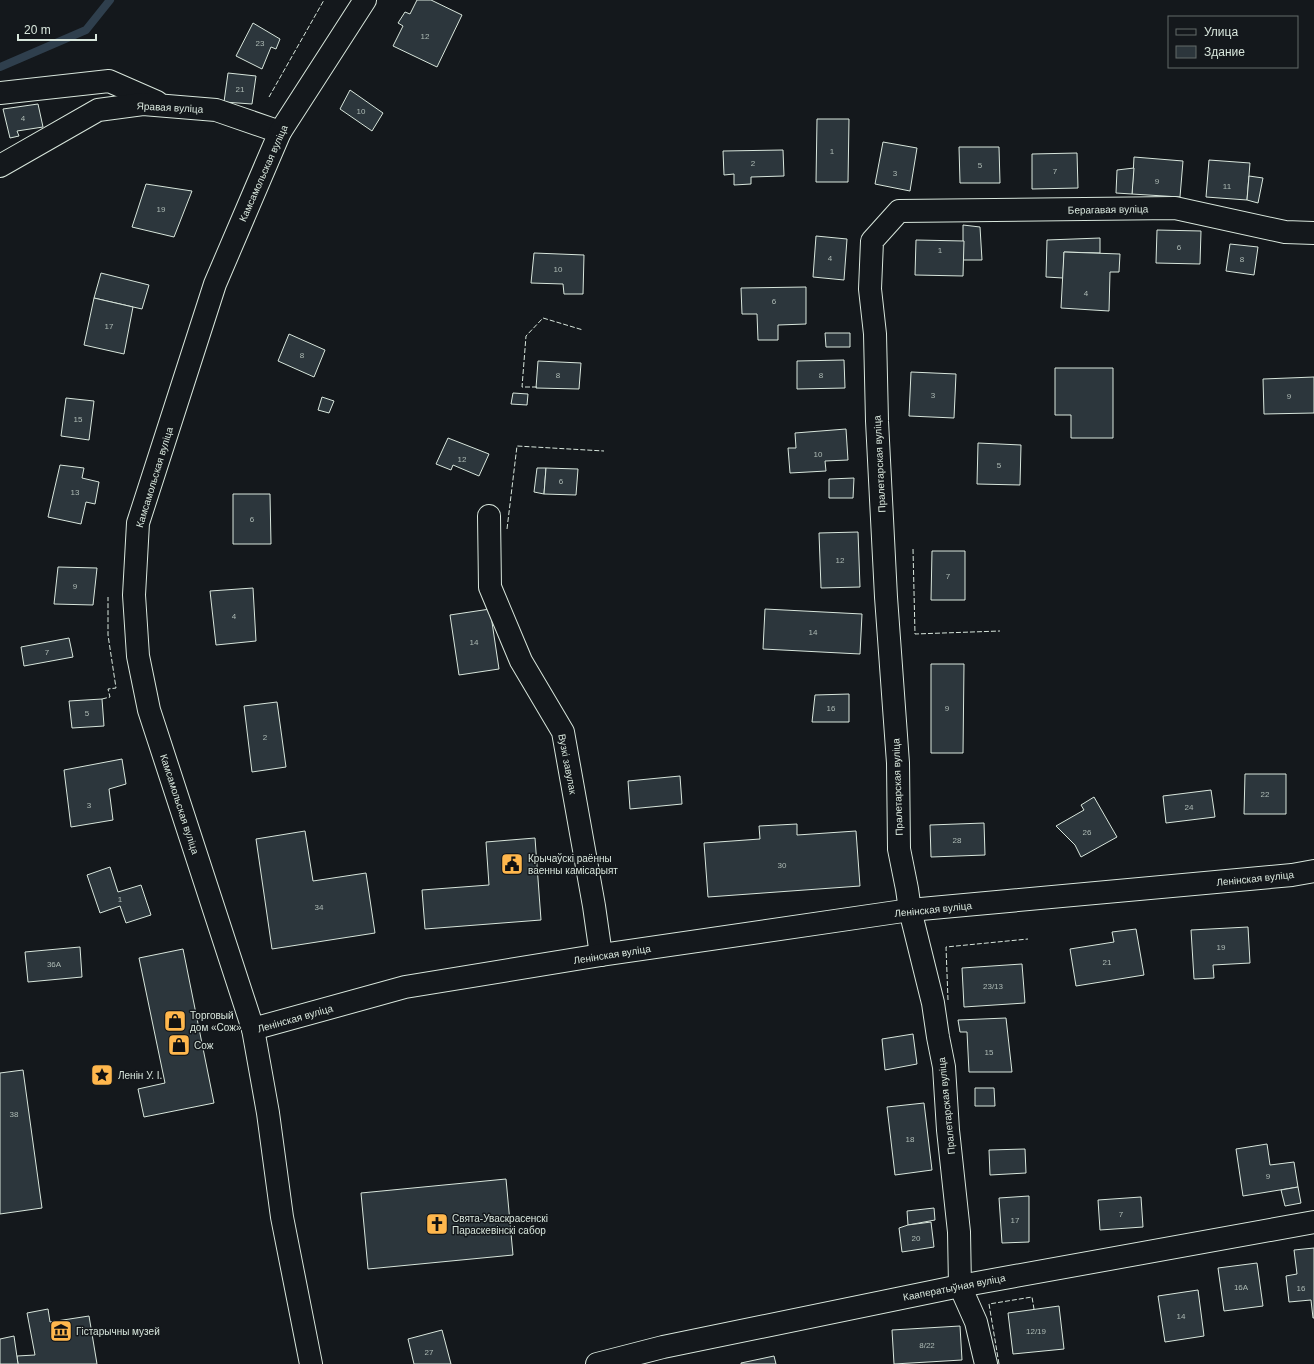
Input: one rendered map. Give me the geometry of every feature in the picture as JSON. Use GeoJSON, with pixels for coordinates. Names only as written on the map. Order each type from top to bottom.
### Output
{"type":"FeatureCollection","features":[{"type":"Feature","properties":{"kind":"street","name":"Камсамольская вуліца"},"geometry":{"type":"LineString","coordinates":[[253,1029],[149,710],[138,656],[134,594],[138,523],[215,284],[280,132],[364,0]]}},
{"type":"Feature","properties":{"kind":"street"},"geometry":{"type":"LineString","coordinates":[[0,93],[109,81],[167,106]]}},
{"type":"Feature","properties":{"kind":"street","name":"Яравая вуліца"},"geometry":{"type":"LineString","coordinates":[[0,166],[98,110],[143,104],[216,110],[280,132]]}},
{"type":"Feature","properties":{"kind":"street","name":"Берагавая вуліца"},"geometry":{"type":"LineString","coordinates":[[899,211],[1175,208],[1285,232],[1314,233]]}},
{"type":"Feature","properties":{"kind":"street","name":"Пралетарская вуліца"},"geometry":{"type":"LineString","coordinates":[[899,211],[872,240],[870,289],[874,334],[886,597],[898,763],[899,848],[910,910],[933,1003],[944,1067],[948,1130],[959,1232],[960,1286],[976,1322],[986,1364]]}},
{"type":"Feature","properties":{"kind":"street","name":"Вузкі завулак"},"geometry":{"type":"LineString","coordinates":[[489,516],[490,587],[521,661],[563,732],[594,906],[601,955]]}},
{"type":"Feature","properties":{"kind":"street","name":"Ленінская вуліца"},"geometry":{"type":"LineString","coordinates":[[311,1364],[282,1217],[268,1112],[253,1029],[405,987],[601,955],[910,910],[1284,876],[1314,871]]}},
{"type":"Feature","properties":{"kind":"street","name":"Кааператыўная вуліца"},"geometry":{"type":"LineString","coordinates":[[597,1364],[663,1347],[960,1286],[1314,1222]]}},
{"type":"Feature","properties":{"kind":"building"},"geometry":{"type":"Polygon","coordinates":[[[417,0],[431,0],[462,15],[437,67],[393,46],[403,26],[398,23],[405,12],[410,14],[417,0]]]}},
{"type":"Feature","properties":{"kind":"building"},"geometry":{"type":"Polygon","coordinates":[[[253,23],[280,39],[276,49],[271,47],[262,69],[236,56],[253,23]]]}},
{"type":"Feature","properties":{"kind":"building"},"geometry":{"type":"Polygon","coordinates":[[[228,73],[256,76],[252,104],[224,102],[228,73]]]}},
{"type":"Feature","properties":{"kind":"building"},"geometry":{"type":"Polygon","coordinates":[[[350,90],[383,113],[372,131],[340,109],[350,90]]]}},
{"type":"Feature","properties":{"kind":"building"},"geometry":{"type":"Polygon","coordinates":[[[38,104],[43,127],[17,131],[19,136],[10,138],[3,109],[38,104]]]}},
{"type":"Feature","properties":{"kind":"building"},"geometry":{"type":"Polygon","coordinates":[[[817,119],[849,119],[848,182],[816,182],[817,119]]]}},
{"type":"Feature","properties":{"kind":"building"},"geometry":{"type":"Polygon","coordinates":[[[883,142],[917,148],[910,191],[875,184],[883,142]]]}},
{"type":"Feature","properties":{"kind":"building"},"geometry":{"type":"Polygon","coordinates":[[[959,147],[999,147],[1000,183],[960,183],[959,147]]]}},
{"type":"Feature","properties":{"kind":"building"},"geometry":{"type":"Polygon","coordinates":[[[783,150],[784,176],[751,177],[751,184],[734,185],[734,174],[724,175],[723,151],[783,150]]]}},
{"type":"Feature","properties":{"kind":"building"},"geometry":{"type":"Polygon","coordinates":[[[1077,153],[1078,188],[1032,189],[1032,154],[1077,153]]]}},
{"type":"Feature","properties":{"kind":"building"},"geometry":{"type":"Polygon","coordinates":[[[1134,157],[1183,161],[1180,197],[1132,194],[1134,157]]]}},
{"type":"Feature","properties":{"kind":"building"},"geometry":{"type":"Polygon","coordinates":[[[1209,160],[1250,163],[1247,200],[1206,197],[1209,160]]]}},
{"type":"Feature","properties":{"kind":"building"},"geometry":{"type":"Polygon","coordinates":[[[1134,168],[1132,194],[1116,193],[1117,170],[1134,168]]]}},
{"type":"Feature","properties":{"kind":"building"},"geometry":{"type":"Polygon","coordinates":[[[1249,176],[1263,178],[1258,203],[1247,200],[1249,176]]]}},
{"type":"Feature","properties":{"kind":"building"},"geometry":{"type":"Polygon","coordinates":[[[146,184],[192,191],[174,237],[132,227],[146,184]]]}},
{"type":"Feature","properties":{"kind":"building"},"geometry":{"type":"Polygon","coordinates":[[[963,225],[980,227],[982,260],[963,260],[963,225]]]}},
{"type":"Feature","properties":{"kind":"building"},"geometry":{"type":"Polygon","coordinates":[[[1157,230],[1201,231],[1200,264],[1156,263],[1157,230]]]}},
{"type":"Feature","properties":{"kind":"building"},"geometry":{"type":"Polygon","coordinates":[[[816,236],[847,239],[844,280],[813,277],[816,236]]]}},
{"type":"Feature","properties":{"kind":"building"},"geometry":{"type":"Polygon","coordinates":[[[1100,238],[1100,253],[1064,252],[1063,278],[1046,277],[1047,240],[1100,238]]]}},
{"type":"Feature","properties":{"kind":"building"},"geometry":{"type":"Polygon","coordinates":[[[916,240],[964,241],[963,276],[915,275],[916,240]]]}},
{"type":"Feature","properties":{"kind":"building"},"geometry":{"type":"Polygon","coordinates":[[[1230,244],[1258,247],[1254,275],[1226,271],[1230,244]]]}},
{"type":"Feature","properties":{"kind":"building"},"geometry":{"type":"Polygon","coordinates":[[[1064,252],[1120,254],[1119,272],[1110,272],[1109,311],[1061,308],[1064,252]]]}},
{"type":"Feature","properties":{"kind":"building"},"geometry":{"type":"Polygon","coordinates":[[[534,253],[584,255],[583,294],[564,294],[563,284],[531,283],[534,253]]]}},
{"type":"Feature","properties":{"kind":"building"},"geometry":{"type":"Polygon","coordinates":[[[101,273],[149,285],[142,309],[94,298],[101,273]]]}},
{"type":"Feature","properties":{"kind":"building"},"geometry":{"type":"Polygon","coordinates":[[[806,287],[806,324],[778,325],[778,340],[758,340],[757,314],[742,314],[741,288],[806,287]]]}},
{"type":"Feature","properties":{"kind":"building"},"geometry":{"type":"Polygon","coordinates":[[[94,298],[133,307],[124,354],[84,345],[94,298]]]}},
{"type":"Feature","properties":{"kind":"building"},"geometry":{"type":"Polygon","coordinates":[[[825,333],[850,333],[850,347],[826,347],[825,333]]]}},
{"type":"Feature","properties":{"kind":"building"},"geometry":{"type":"Polygon","coordinates":[[[289,334],[325,350],[314,377],[278,361],[289,334]]]}},
{"type":"Feature","properties":{"kind":"building"},"geometry":{"type":"Polygon","coordinates":[[[844,360],[845,388],[797,389],[797,361],[844,360]]]}},
{"type":"Feature","properties":{"kind":"building"},"geometry":{"type":"Polygon","coordinates":[[[538,361],[581,363],[579,389],[536,388],[538,361]]]}},
{"type":"Feature","properties":{"kind":"building"},"geometry":{"type":"Polygon","coordinates":[[[1055,368],[1113,368],[1113,438],[1071,438],[1071,415],[1055,415],[1055,368]]]}},
{"type":"Feature","properties":{"kind":"building"},"geometry":{"type":"Polygon","coordinates":[[[911,372],[956,374],[954,418],[909,416],[911,372]]]}},
{"type":"Feature","properties":{"kind":"building"},"geometry":{"type":"Polygon","coordinates":[[[1314,377],[1314,413],[1264,414],[1263,379],[1314,377]]]}},
{"type":"Feature","properties":{"kind":"building"},"geometry":{"type":"Polygon","coordinates":[[[513,393],[528,394],[527,405],[511,404],[513,393]]]}},
{"type":"Feature","properties":{"kind":"building"},"geometry":{"type":"Polygon","coordinates":[[[322,397],[334,401],[329,413],[318,410],[322,397]]]}},
{"type":"Feature","properties":{"kind":"building"},"geometry":{"type":"Polygon","coordinates":[[[66,398],[94,401],[89,440],[61,436],[66,398]]]}},
{"type":"Feature","properties":{"kind":"building"},"geometry":{"type":"Polygon","coordinates":[[[846,429],[848,460],[825,461],[826,471],[790,473],[788,448],[796,448],[795,433],[846,429]]]}},
{"type":"Feature","properties":{"kind":"building"},"geometry":{"type":"Polygon","coordinates":[[[448,438],[489,454],[479,476],[453,465],[451,470],[436,464],[448,438]]]}},
{"type":"Feature","properties":{"kind":"building"},"geometry":{"type":"Polygon","coordinates":[[[978,443],[1021,445],[1020,485],[977,484],[978,443]]]}},
{"type":"Feature","properties":{"kind":"building"},"geometry":{"type":"Polygon","coordinates":[[[60,465],[84,468],[82,478],[99,482],[95,504],[86,502],[81,524],[48,517],[60,465]]]}},
{"type":"Feature","properties":{"kind":"building"},"geometry":{"type":"Polygon","coordinates":[[[537,468],[546,468],[544,494],[534,492],[537,468]]]}},
{"type":"Feature","properties":{"kind":"building"},"geometry":{"type":"Polygon","coordinates":[[[546,468],[578,469],[576,495],[544,494],[546,468]]]}},
{"type":"Feature","properties":{"kind":"building"},"geometry":{"type":"Polygon","coordinates":[[[854,478],[853,498],[829,498],[829,479],[854,478]]]}},
{"type":"Feature","properties":{"kind":"building"},"geometry":{"type":"Polygon","coordinates":[[[233,494],[270,494],[271,544],[233,544],[233,494]]]}},
{"type":"Feature","properties":{"kind":"building"},"geometry":{"type":"Polygon","coordinates":[[[858,532],[860,587],[821,588],[819,533],[858,532]]]}},
{"type":"Feature","properties":{"kind":"building"},"geometry":{"type":"Polygon","coordinates":[[[932,551],[965,551],[965,600],[931,600],[932,551]]]}},
{"type":"Feature","properties":{"kind":"building"},"geometry":{"type":"Polygon","coordinates":[[[58,567],[97,568],[93,605],[54,604],[58,567]]]}},
{"type":"Feature","properties":{"kind":"building"},"geometry":{"type":"Polygon","coordinates":[[[253,588],[256,641],[216,645],[210,591],[253,588]]]}},
{"type":"Feature","properties":{"kind":"building"},"geometry":{"type":"Polygon","coordinates":[[[490,609],[499,669],[459,675],[450,615],[490,609]]]}},
{"type":"Feature","properties":{"kind":"building"},"geometry":{"type":"Polygon","coordinates":[[[765,609],[862,614],[860,654],[763,649],[765,609]]]}},
{"type":"Feature","properties":{"kind":"building"},"geometry":{"type":"Polygon","coordinates":[[[69,638],[73,657],[24,666],[21,647],[69,638]]]}},
{"type":"Feature","properties":{"kind":"building"},"geometry":{"type":"Polygon","coordinates":[[[931,664],[964,664],[963,753],[931,753],[931,664]]]}},
{"type":"Feature","properties":{"kind":"building"},"geometry":{"type":"Polygon","coordinates":[[[849,694],[849,722],[812,722],[815,695],[849,694]]]}},
{"type":"Feature","properties":{"kind":"building"},"geometry":{"type":"Polygon","coordinates":[[[102,699],[104,726],[72,728],[69,701],[102,699]]]}},
{"type":"Feature","properties":{"kind":"building"},"geometry":{"type":"Polygon","coordinates":[[[277,702],[286,767],[252,772],[244,706],[277,702]]]}},
{"type":"Feature","properties":{"kind":"building"},"geometry":{"type":"Polygon","coordinates":[[[122,759],[126,784],[109,789],[113,820],[71,827],[64,770],[122,759]]]}},
{"type":"Feature","properties":{"kind":"building"},"geometry":{"type":"Polygon","coordinates":[[[1245,774],[1286,774],[1286,814],[1244,814],[1245,774]]]}},
{"type":"Feature","properties":{"kind":"building"},"geometry":{"type":"Polygon","coordinates":[[[680,776],[682,804],[630,809],[628,781],[680,776]]]}},
{"type":"Feature","properties":{"kind":"building"},"geometry":{"type":"Polygon","coordinates":[[[1211,790],[1215,817],[1166,823],[1163,796],[1211,790]]]}},
{"type":"Feature","properties":{"kind":"building"},"geometry":{"type":"Polygon","coordinates":[[[1094,797],[1117,837],[1081,857],[1075,845],[1056,826],[1084,810],[1081,805],[1094,797]]]}},
{"type":"Feature","properties":{"kind":"building"},"geometry":{"type":"Polygon","coordinates":[[[984,823],[985,855],[931,857],[930,825],[984,823]]]}},
{"type":"Feature","properties":{"kind":"building"},"geometry":{"type":"Polygon","coordinates":[[[797,824],[797,835],[856,831],[860,886],[708,897],[704,843],[760,839],[759,826],[797,824]]]}},
{"type":"Feature","properties":{"kind":"building"},"geometry":{"type":"Polygon","coordinates":[[[305,831],[313,881],[366,873],[375,933],[272,949],[256,839],[305,831]]]}},
{"type":"Feature","properties":{"kind":"building","name":"Крычаўскі раённы ваенны камісарыят"},"geometry":{"type":"Polygon","coordinates":[[[535,838],[541,920],[425,929],[422,890],[489,885],[486,842],[535,838]]]}},
{"type":"Feature","properties":{"kind":"building"},"geometry":{"type":"Polygon","coordinates":[[[110,867],[118,892],[141,885],[151,915],[126,923],[120,906],[100,913],[87,875],[110,867]]]}},
{"type":"Feature","properties":{"kind":"building"},"geometry":{"type":"Polygon","coordinates":[[[1248,927],[1250,963],[1213,965],[1214,978],[1194,979],[1191,930],[1248,927]]]}},
{"type":"Feature","properties":{"kind":"building"},"geometry":{"type":"Polygon","coordinates":[[[1136,929],[1144,975],[1076,986],[1070,949],[1114,942],[1112,932],[1136,929]]]}},
{"type":"Feature","properties":{"kind":"building"},"geometry":{"type":"Polygon","coordinates":[[[80,947],[82,977],[28,982],[25,952],[80,947]]]}},
{"type":"Feature","properties":{"kind":"building","name":"Торговый дом «Сож»"},"geometry":{"type":"Polygon","coordinates":[[[183,949],[214,1103],[144,1117],[138,1089],[165,1083],[139,958],[183,949]]]}},
{"type":"Feature","properties":{"kind":"building"},"geometry":{"type":"Polygon","coordinates":[[[1022,964],[1025,1003],[964,1007],[962,968],[1022,964]]]}},
{"type":"Feature","properties":{"kind":"building"},"geometry":{"type":"Polygon","coordinates":[[[1006,1018],[1012,1072],[969,1072],[967,1032],[960,1032],[958,1020],[1006,1018]]]}},
{"type":"Feature","properties":{"kind":"building"},"geometry":{"type":"Polygon","coordinates":[[[913,1034],[917,1064],[885,1070],[882,1039],[913,1034]]]}},
{"type":"Feature","properties":{"kind":"building"},"geometry":{"type":"Polygon","coordinates":[[[23,1070],[42,1208],[0,1214],[0,1073],[23,1070]]]}},
{"type":"Feature","properties":{"kind":"building"},"geometry":{"type":"Polygon","coordinates":[[[975,1088],[994,1088],[995,1106],[975,1106],[975,1088]]]}},
{"type":"Feature","properties":{"kind":"building"},"geometry":{"type":"Polygon","coordinates":[[[924,1103],[932,1170],[895,1175],[887,1107],[924,1103]]]}},
{"type":"Feature","properties":{"kind":"building"},"geometry":{"type":"Polygon","coordinates":[[[1267,1144],[1270,1165],[1294,1162],[1298,1187],[1243,1196],[1236,1149],[1267,1144]]]}},
{"type":"Feature","properties":{"kind":"building"},"geometry":{"type":"Polygon","coordinates":[[[1025,1149],[1026,1173],[990,1175],[989,1150],[1025,1149]]]}},
{"type":"Feature","properties":{"kind":"building","name":"Свята-Уваскрасенскі Параскевінскі сабор"},"geometry":{"type":"Polygon","coordinates":[[[506,1179],[513,1255],[368,1269],[361,1193],[506,1179]]]}},
{"type":"Feature","properties":{"kind":"building"},"geometry":{"type":"Polygon","coordinates":[[[1298,1187],[1301,1203],[1285,1206],[1281,1190],[1298,1187]]]}},
{"type":"Feature","properties":{"kind":"building"},"geometry":{"type":"Polygon","coordinates":[[[1029,1196],[1029,1242],[1002,1243],[999,1198],[1029,1196]]]}},
{"type":"Feature","properties":{"kind":"building"},"geometry":{"type":"Polygon","coordinates":[[[1141,1197],[1143,1227],[1100,1230],[1098,1200],[1141,1197]]]}},
{"type":"Feature","properties":{"kind":"building"},"geometry":{"type":"Polygon","coordinates":[[[934,1208],[935,1220],[908,1225],[907,1211],[934,1208]]]}},
{"type":"Feature","properties":{"kind":"building"},"geometry":{"type":"Polygon","coordinates":[[[931,1222],[934,1247],[902,1252],[899,1228],[908,1225],[931,1222]]]}},
{"type":"Feature","properties":{"kind":"building"},"geometry":{"type":"Polygon","coordinates":[[[1314,1248],[1313,1318],[1311,1300],[1289,1302],[1286,1276],[1297,1274],[1294,1250],[1314,1248]]]}},
{"type":"Feature","properties":{"kind":"building"},"geometry":{"type":"Polygon","coordinates":[[[1257,1263],[1263,1306],[1224,1311],[1218,1268],[1257,1263]]]}},
{"type":"Feature","properties":{"kind":"building"},"geometry":{"type":"Polygon","coordinates":[[[1198,1290],[1204,1336],[1165,1342],[1158,1296],[1198,1290]]]}},
{"type":"Feature","properties":{"kind":"building"},"geometry":{"type":"Polygon","coordinates":[[[1059,1306],[1064,1349],[1013,1354],[1008,1313],[1059,1306]]]}},
{"type":"Feature","properties":{"kind":"building","name":"Гістарычны музей"},"geometry":{"type":"Polygon","coordinates":[[[48,1309],[50,1322],[89,1316],[97,1364],[18,1364],[17,1356],[35,1355],[27,1313],[48,1309]]]}},
{"type":"Feature","properties":{"kind":"building"},"geometry":{"type":"Polygon","coordinates":[[[960,1326],[962,1360],[894,1364],[892,1330],[960,1326]]]}},
{"type":"Feature","properties":{"kind":"building"},"geometry":{"type":"Polygon","coordinates":[[[442,1330],[451,1364],[414,1364],[408,1339],[442,1330]]]}},
{"type":"Feature","properties":{"kind":"building"},"geometry":{"type":"Polygon","coordinates":[[[14,1336],[18,1364],[0,1364],[0,1339],[14,1336]]]}},
{"type":"Feature","properties":{"kind":"building"},"geometry":{"type":"Polygon","coordinates":[[[774,1356],[776,1364],[741,1364],[741,1363],[774,1356]]]}},
{"type":"Feature","properties":{"kind":"waterway"},"geometry":{"type":"LineString","coordinates":[[0,67],[86,30],[110,0]]}},
{"type":"Feature","properties":{"kind":"fence"},"geometry":{"type":"LineString","coordinates":[[269,97],[324,0]]}},
{"type":"Feature","properties":{"kind":"fence"},"geometry":{"type":"LineString","coordinates":[[537,387],[522,387],[526,336],[543,318],[583,330]]}},
{"type":"Feature","properties":{"kind":"fence"},"geometry":{"type":"LineString","coordinates":[[507,529],[517,446],[604,451]]}},
{"type":"Feature","properties":{"kind":"fence"},"geometry":{"type":"LineString","coordinates":[[913,549],[915,634],[1000,631]]}},
{"type":"Feature","properties":{"kind":"fence"},"geometry":{"type":"LineString","coordinates":[[102,699],[110,697],[108,689],[116,688],[108,635],[108,597]]}},
{"type":"Feature","properties":{"kind":"fence"},"geometry":{"type":"LineString","coordinates":[[948,1000],[946,947],[1028,939]]}},
{"type":"Feature","properties":{"kind":"fence"},"geometry":{"type":"LineString","coordinates":[[999,1364],[989,1304],[1032,1297],[1034,1309]]}},
{"type":"Feature","properties":{"kind":"place","name":"Крычаўскі раённы ваенны камісарыят"},"geometry":{"type":"Point","coordinates":[512,864]}},
{"type":"Feature","properties":{"kind":"place","name":"Торговый дом «Сож»"},"geometry":{"type":"Point","coordinates":[175,1021]}},
{"type":"Feature","properties":{"kind":"place","name":"Сож"},"geometry":{"type":"Point","coordinates":[179,1045]}},
{"type":"Feature","properties":{"kind":"place","name":"Ленін У. І."},"geometry":{"type":"Point","coordinates":[102,1075]}},
{"type":"Feature","properties":{"kind":"place","name":"Свята-Уваскрасенскі Параскевінскі сабор"},"geometry":{"type":"Point","coordinates":[437,1224]}},
{"type":"Feature","properties":{"kind":"place","name":"Гістарычны музей"},"geometry":{"type":"Point","coordinates":[61,1331]}}]}
